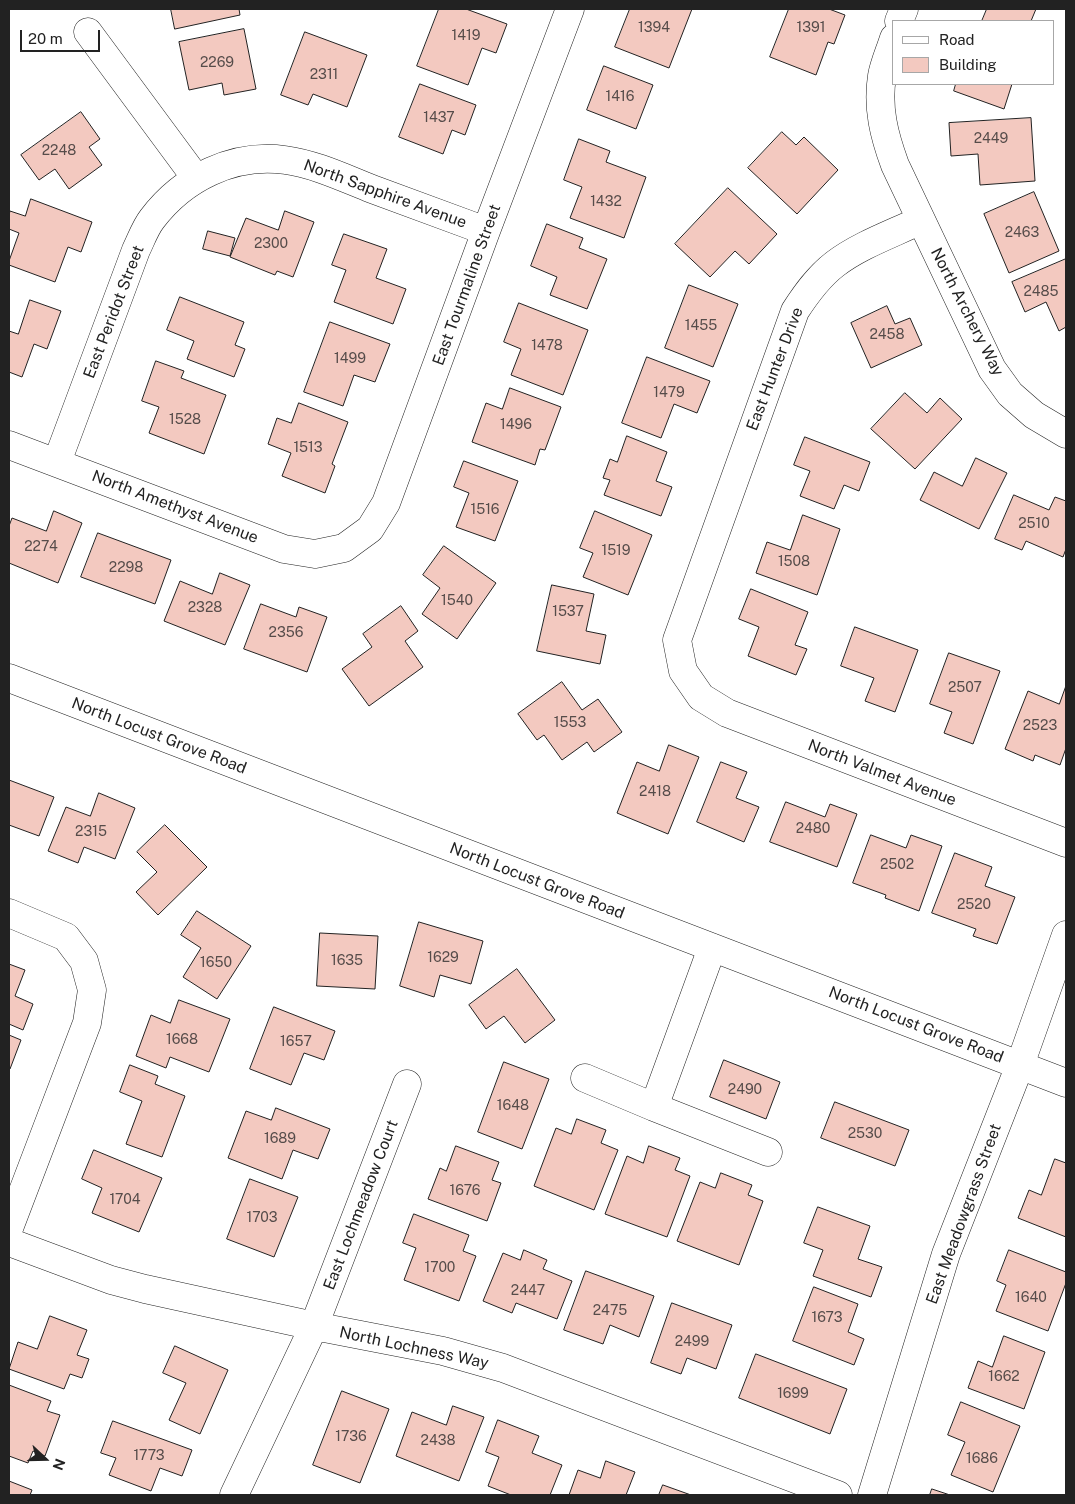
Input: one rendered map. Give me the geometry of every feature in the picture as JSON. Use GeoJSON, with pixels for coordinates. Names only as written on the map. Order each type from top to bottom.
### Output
{"type":"FeatureCollection","features":[{"type":"Feature","properties":{"kind":"street","name":"East Tourmaline Street"},"geometry":{"type":"LineString","coordinates":[[344,548],[370,529],[386,503],[570,9]]}},
{"type":"Feature","properties":{"kind":"street"},"geometry":{"type":"LineString","coordinates":[[88,32],[196,178]]}},
{"type":"Feature","properties":{"kind":"street"},"geometry":{"type":"LineString","coordinates":[[892,44],[882,76],[881,106],[885,136],[895,165],[921,220]]}},
{"type":"Feature","properties":{"kind":"street","name":"North Sapphire Avenue"},"geometry":{"type":"LineString","coordinates":[[196,178],[224,165],[254,159],[285,160],[315,168],[486,231]]}},
{"type":"Feature","properties":{"kind":"street","name":"East Peridot Street"},"geometry":{"type":"LineString","coordinates":[[57,462],[136,250],[151,221],[170,197],[196,178]]}},
{"type":"Feature","properties":{"kind":"street","name":"North Archery Way"},"geometry":{"type":"LineString","coordinates":[[921,220],[992,369],[1010,394],[1034,415],[1066,434]]}},
{"type":"Feature","properties":{"kind":"street","name":"East Hunter Drive"},"geometry":{"type":"LineString","coordinates":[[701,697],[683,671],[676,640],[794,311],[813,286],[834,264],[862,248],[921,220]]}},
{"type":"Feature","properties":{"kind":"street","name":"North Amethyst Avenue"},"geometry":{"type":"LineString","coordinates":[[9,444],[284,549],[314,554],[344,548]]}},
{"type":"Feature","properties":{"kind":"street","name":"North Locust Grove Road"},"geometry":{"type":"LineString","coordinates":[[9,678],[1066,1083]]}},
{"type":"Feature","properties":{"kind":"street","name":"North Valmet Avenue"},"geometry":{"type":"LineString","coordinates":[[701,697],[727,713],[1066,843]]}},
{"type":"Feature","properties":{"kind":"street"},"geometry":{"type":"LineString","coordinates":[[9,913],[66,937],[84,961],[92,990],[87,1023],[9,1228]]}},
{"type":"Feature","properties":{"kind":"street","name":"East Meadowgrass Street"},"geometry":{"type":"LineString","coordinates":[[872,1495],[946,1254],[1020,1065],[1066,935]]}},
{"type":"Feature","properties":{"kind":"street"},"geometry":{"type":"LineString","coordinates":[[654,1107],[712,948]]}},
{"type":"Feature","properties":{"kind":"street"},"geometry":{"type":"LineString","coordinates":[[585,1078],[768,1152]]}},
{"type":"Feature","properties":{"kind":"street","name":"East Lochmeadow Court"},"geometry":{"type":"LineString","coordinates":[[234,1495],[314,1326],[407,1084]]}},
{"type":"Feature","properties":{"kind":"street","name":"North Lochness Way"},"geometry":{"type":"LineString","coordinates":[[9,1242],[112,1280],[145,1289],[314,1326],[443,1351],[503,1368],[838,1495]]}},
{"type":"Feature","properties":{"kind":"building"},"geometry":{"type":"Polygon","coordinates":[[[171,9],[239,9],[240,15],[175,29],[171,9]]]}},
{"type":"Feature","properties":{"kind":"building"},"geometry":{"type":"Polygon","coordinates":[[[439,9],[466,9],[507,24],[496,53],[482,48],[468,85],[417,66],[439,9]]]}},
{"type":"Feature","properties":{"kind":"building"},"geometry":{"type":"Polygon","coordinates":[[[630,9],[692,9],[669,68],[615,47],[630,9]]]}},
{"type":"Feature","properties":{"kind":"building"},"geometry":{"type":"Polygon","coordinates":[[[789,9],[829,9],[845,15],[834,44],[828,42],[816,75],[770,57],[789,9]]]}},
{"type":"Feature","properties":{"kind":"building"},"geometry":{"type":"Polygon","coordinates":[[[987,9],[1036,9],[1031,20],[982,20],[987,9]]]}},
{"type":"Feature","properties":{"kind":"building"},"geometry":{"type":"Polygon","coordinates":[[[244,29],[256,89],[224,95],[222,83],[189,90],[179,42],[244,29]]]}},
{"type":"Feature","properties":{"kind":"building"},"geometry":{"type":"Polygon","coordinates":[[[305,32],[367,55],[347,107],[313,94],[308,105],[281,95],[305,32]]]}},
{"type":"Feature","properties":{"kind":"building"},"geometry":{"type":"Polygon","coordinates":[[[604,66],[653,85],[636,129],[587,110],[604,66]]]}},
{"type":"Feature","properties":{"kind":"building"},"geometry":{"type":"Polygon","coordinates":[[[420,84],[476,105],[465,135],[452,130],[443,154],[399,137],[420,84]]]}},
{"type":"Feature","properties":{"kind":"building"},"geometry":{"type":"Polygon","coordinates":[[[956,85],[1012,85],[1004,109],[954,91],[956,85]]]}},
{"type":"Feature","properties":{"kind":"building"},"geometry":{"type":"Polygon","coordinates":[[[81,112],[100,139],[89,147],[102,165],[69,189],[55,169],[39,180],[21,155],[81,112]]]}},
{"type":"Feature","properties":{"kind":"building"},"geometry":{"type":"Polygon","coordinates":[[[1031,118],[1035,181],[980,185],[978,154],[951,156],[949,123],[1031,118]]]}},
{"type":"Feature","properties":{"kind":"building"},"geometry":{"type":"Polygon","coordinates":[[[782,132],[796,145],[804,137],[838,170],[797,214],[748,168],[782,132]]]}},
{"type":"Feature","properties":{"kind":"building"},"geometry":{"type":"Polygon","coordinates":[[[579,139],[610,151],[606,162],[646,177],[624,238],[570,218],[582,187],[564,180],[579,139]]]}},
{"type":"Feature","properties":{"kind":"building"},"geometry":{"type":"Polygon","coordinates":[[[728,188],[777,234],[749,264],[735,251],[710,277],[675,244],[728,188]]]}},
{"type":"Feature","properties":{"kind":"building"},"geometry":{"type":"Polygon","coordinates":[[[1034,192],[1059,251],[1009,273],[984,214],[1034,192]]]}},
{"type":"Feature","properties":{"kind":"building"},"geometry":{"type":"Polygon","coordinates":[[[31,199],[92,222],[81,252],[68,247],[55,282],[9,265],[19,233],[9,229],[10,211],[25,216],[31,199]]]}},
{"type":"Feature","properties":{"kind":"building"},"geometry":{"type":"Polygon","coordinates":[[[285,211],[314,222],[293,277],[277,271],[275,275],[230,257],[246,218],[278,230],[285,211]]]}},
{"type":"Feature","properties":{"kind":"building"},"geometry":{"type":"Polygon","coordinates":[[[547,224],[583,238],[579,248],[607,259],[587,309],[550,295],[557,277],[531,266],[547,224]]]}},
{"type":"Feature","properties":{"kind":"building"},"geometry":{"type":"Polygon","coordinates":[[[208,231],[235,238],[230,256],[203,249],[208,231]]]}},
{"type":"Feature","properties":{"kind":"building"},"geometry":{"type":"Polygon","coordinates":[[[344,234],[387,249],[376,278],[406,289],[393,324],[334,302],[346,270],[332,265],[344,234]]]}},
{"type":"Feature","properties":{"kind":"building"},"geometry":{"type":"Polygon","coordinates":[[[1066,259],[1066,327],[1059,331],[1046,302],[1025,312],[1012,282],[1066,259]]]}},
{"type":"Feature","properties":{"kind":"building"},"geometry":{"type":"Polygon","coordinates":[[[689,285],[738,304],[713,367],[665,348],[689,285]]]}},
{"type":"Feature","properties":{"kind":"building"},"geometry":{"type":"Polygon","coordinates":[[[180,297],[244,322],[235,345],[245,349],[234,377],[187,359],[194,341],[167,330],[180,297]]]}},
{"type":"Feature","properties":{"kind":"building"},"geometry":{"type":"Polygon","coordinates":[[[30,300],[61,311],[47,349],[34,344],[22,377],[9,372],[9,331],[18,334],[30,300]]]}},
{"type":"Feature","properties":{"kind":"building"},"geometry":{"type":"Polygon","coordinates":[[[519,303],[588,330],[563,395],[511,375],[521,349],[504,342],[519,303]]]}},
{"type":"Feature","properties":{"kind":"building"},"geometry":{"type":"Polygon","coordinates":[[[887,306],[895,324],[910,318],[922,345],[871,368],[851,323],[887,306]]]}},
{"type":"Feature","properties":{"kind":"building"},"geometry":{"type":"Polygon","coordinates":[[[330,322],[390,344],[375,382],[354,375],[343,406],[304,392],[330,322]]]}},
{"type":"Feature","properties":{"kind":"building"},"geometry":{"type":"Polygon","coordinates":[[[647,357],[710,381],[697,413],[674,404],[661,438],[622,423],[647,357]]]}},
{"type":"Feature","properties":{"kind":"building"},"geometry":{"type":"Polygon","coordinates":[[[156,361],[184,371],[181,378],[226,395],[204,454],[149,433],[159,407],[142,401],[156,361]]]}},
{"type":"Feature","properties":{"kind":"building"},"geometry":{"type":"Polygon","coordinates":[[[510,388],[561,407],[545,450],[540,449],[535,465],[472,442],[486,403],[502,409],[510,388]]]}},
{"type":"Feature","properties":{"kind":"building"},"geometry":{"type":"Polygon","coordinates":[[[905,393],[927,413],[940,398],[962,419],[915,469],[871,429],[905,393]]]}},
{"type":"Feature","properties":{"kind":"building"},"geometry":{"type":"Polygon","coordinates":[[[299,403],[348,422],[332,464],[335,466],[325,493],[282,476],[291,453],[268,444],[277,418],[291,423],[299,403]]]}},
{"type":"Feature","properties":{"kind":"building"},"geometry":{"type":"Polygon","coordinates":[[[627,436],[667,452],[656,481],[672,487],[661,516],[604,495],[610,480],[603,478],[610,459],[617,462],[627,436]]]}},
{"type":"Feature","properties":{"kind":"building"},"geometry":{"type":"Polygon","coordinates":[[[805,437],[870,462],[859,491],[844,485],[834,509],[800,496],[810,471],[794,465],[805,437]]]}},
{"type":"Feature","properties":{"kind":"building"},"geometry":{"type":"Polygon","coordinates":[[[976,458],[1007,473],[979,529],[920,500],[934,472],[962,486],[976,458]]]}},
{"type":"Feature","properties":{"kind":"building"},"geometry":{"type":"Polygon","coordinates":[[[464,461],[518,481],[495,541],[456,527],[469,493],[454,487],[464,461]]]}},
{"type":"Feature","properties":{"kind":"building"},"geometry":{"type":"Polygon","coordinates":[[[1014,495],[1049,510],[1055,497],[1066,501],[1066,549],[1063,557],[1026,541],[1022,550],[995,539],[1014,495]]]}},
{"type":"Feature","properties":{"kind":"building"},"geometry":{"type":"Polygon","coordinates":[[[54,511],[82,523],[58,583],[9,563],[9,526],[12,518],[46,531],[54,511]]]}},
{"type":"Feature","properties":{"kind":"building"},"geometry":{"type":"Polygon","coordinates":[[[595,511],[652,535],[628,595],[583,577],[593,553],[580,548],[595,511]]]}},
{"type":"Feature","properties":{"kind":"building"},"geometry":{"type":"Polygon","coordinates":[[[803,515],[840,529],[817,595],[756,573],[767,542],[790,550],[803,515]]]}},
{"type":"Feature","properties":{"kind":"building"},"geometry":{"type":"Polygon","coordinates":[[[98,533],[171,560],[155,604],[81,577],[98,533]]]}},
{"type":"Feature","properties":{"kind":"building"},"geometry":{"type":"Polygon","coordinates":[[[444,546],[496,583],[457,639],[422,614],[440,588],[423,575],[444,546]]]}},
{"type":"Feature","properties":{"kind":"building"},"geometry":{"type":"Polygon","coordinates":[[[220,573],[250,585],[225,645],[164,621],[180,581],[212,594],[220,573]]]}},
{"type":"Feature","properties":{"kind":"building"},"geometry":{"type":"Polygon","coordinates":[[[552,585],[594,594],[586,631],[606,635],[600,664],[537,651],[552,585]]]}},
{"type":"Feature","properties":{"kind":"building"},"geometry":{"type":"Polygon","coordinates":[[[751,589],[808,612],[795,645],[807,649],[796,675],[748,656],[759,627],[739,619],[751,589]]]}},
{"type":"Feature","properties":{"kind":"building"},"geometry":{"type":"Polygon","coordinates":[[[261,604],[296,617],[299,607],[327,617],[307,672],[244,649],[261,604]]]}},
{"type":"Feature","properties":{"kind":"building"},"geometry":{"type":"Polygon","coordinates":[[[401,606],[418,631],[405,641],[423,667],[369,706],[342,669],[372,647],[363,634],[401,606]]]}},
{"type":"Feature","properties":{"kind":"building"},"geometry":{"type":"Polygon","coordinates":[[[855,627],[918,650],[895,712],[865,701],[874,678],[841,666],[855,627]]]}},
{"type":"Feature","properties":{"kind":"building"},"geometry":{"type":"Polygon","coordinates":[[[949,653],[1000,671],[973,744],[944,733],[952,712],[930,704],[949,653]]]}},
{"type":"Feature","properties":{"kind":"building"},"geometry":{"type":"Polygon","coordinates":[[[562,682],[582,710],[598,699],[622,732],[594,752],[587,742],[562,760],[544,735],[537,740],[518,714],[562,682]]]}},
{"type":"Feature","properties":{"kind":"building"},"geometry":{"type":"Polygon","coordinates":[[[1066,686],[1066,748],[1060,765],[1035,755],[1033,761],[1005,749],[1028,691],[1059,704],[1066,686]]]}},
{"type":"Feature","properties":{"kind":"building"},"geometry":{"type":"Polygon","coordinates":[[[669,745],[699,757],[668,834],[617,813],[637,762],[659,771],[669,745]]]}},
{"type":"Feature","properties":{"kind":"building"},"geometry":{"type":"Polygon","coordinates":[[[721,762],[747,772],[736,798],[759,807],[744,842],[697,822],[721,762]]]}},
{"type":"Feature","properties":{"kind":"building"},"geometry":{"type":"Polygon","coordinates":[[[9,780],[54,797],[39,836],[9,825],[9,780]]]}},
{"type":"Feature","properties":{"kind":"building"},"geometry":{"type":"Polygon","coordinates":[[[99,793],[135,808],[115,859],[84,847],[78,863],[48,851],[66,807],[90,816],[99,793]]]}},
{"type":"Feature","properties":{"kind":"building"},"geometry":{"type":"Polygon","coordinates":[[[786,802],[825,817],[830,804],[857,814],[837,867],[770,842],[786,802]]]}},
{"type":"Feature","properties":{"kind":"building"},"geometry":{"type":"Polygon","coordinates":[[[165,825],[207,867],[158,915],[136,892],[157,872],[137,852],[165,825]]]}},
{"type":"Feature","properties":{"kind":"building"},"geometry":{"type":"Polygon","coordinates":[[[871,835],[906,848],[911,835],[942,846],[919,911],[885,898],[886,895],[853,883],[871,835]]]}},
{"type":"Feature","properties":{"kind":"building"},"geometry":{"type":"Polygon","coordinates":[[[955,853],[992,867],[985,886],[1015,897],[997,944],[973,936],[976,929],[932,913],[955,853]]]}},
{"type":"Feature","properties":{"kind":"building"},"geometry":{"type":"Polygon","coordinates":[[[197,911],[251,946],[217,999],[183,977],[201,948],[181,935],[197,911]]]}},
{"type":"Feature","properties":{"kind":"building"},"geometry":{"type":"Polygon","coordinates":[[[419,922],[483,941],[471,984],[440,975],[434,997],[400,986],[419,922]]]}},
{"type":"Feature","properties":{"kind":"building"},"geometry":{"type":"Polygon","coordinates":[[[320,933],[378,936],[375,989],[317,986],[320,933]]]}},
{"type":"Feature","properties":{"kind":"building"},"geometry":{"type":"Polygon","coordinates":[[[9,964],[25,970],[15,996],[33,1004],[23,1030],[9,1024],[9,964]]]}},
{"type":"Feature","properties":{"kind":"building"},"geometry":{"type":"Polygon","coordinates":[[[517,969],[555,1020],[525,1043],[504,1016],[486,1029],[469,1005],[517,969]]]}},
{"type":"Feature","properties":{"kind":"building"},"geometry":{"type":"Polygon","coordinates":[[[179,1000],[230,1019],[209,1072],[170,1057],[166,1068],[136,1056],[151,1015],[170,1023],[179,1000]]]}},
{"type":"Feature","properties":{"kind":"building"},"geometry":{"type":"Polygon","coordinates":[[[274,1007],[335,1031],[324,1060],[304,1053],[291,1085],[250,1069],[274,1007]]]}},
{"type":"Feature","properties":{"kind":"building"},"geometry":{"type":"Polygon","coordinates":[[[9,1035],[21,1040],[10,1069],[9,1069],[9,1035]]]}},
{"type":"Feature","properties":{"kind":"building"},"geometry":{"type":"Polygon","coordinates":[[[724,1060],[780,1082],[766,1119],[710,1097],[724,1060]]]}},
{"type":"Feature","properties":{"kind":"building"},"geometry":{"type":"Polygon","coordinates":[[[504,1062],[549,1079],[522,1149],[478,1132],[504,1062]]]}},
{"type":"Feature","properties":{"kind":"building"},"geometry":{"type":"Polygon","coordinates":[[[130,1065],[158,1076],[155,1084],[185,1096],[162,1157],[126,1144],[142,1101],[120,1092],[130,1065]]]}},
{"type":"Feature","properties":{"kind":"building"},"geometry":{"type":"Polygon","coordinates":[[[835,1102],[909,1130],[895,1166],[821,1138],[835,1102]]]}},
{"type":"Feature","properties":{"kind":"building"},"geometry":{"type":"Polygon","coordinates":[[[276,1108],[330,1129],[318,1159],[293,1150],[282,1179],[228,1158],[246,1111],[271,1120],[276,1108]]]}},
{"type":"Feature","properties":{"kind":"building"},"geometry":{"type":"Polygon","coordinates":[[[577,1119],[606,1130],[601,1143],[618,1150],[594,1210],[534,1186],[556,1128],[571,1134],[577,1119]]]}},
{"type":"Feature","properties":{"kind":"building"},"geometry":{"type":"Polygon","coordinates":[[[456,1146],[499,1162],[492,1180],[501,1183],[487,1221],[428,1199],[440,1168],[446,1171],[456,1146]]]}},
{"type":"Feature","properties":{"kind":"building"},"geometry":{"type":"Polygon","coordinates":[[[649,1146],[680,1158],[675,1170],[690,1176],[667,1237],[605,1214],[627,1156],[643,1163],[649,1146]]]}},
{"type":"Feature","properties":{"kind":"building"},"geometry":{"type":"Polygon","coordinates":[[[94,1150],[162,1178],[139,1232],[92,1213],[102,1188],[82,1179],[94,1150]]]}},
{"type":"Feature","properties":{"kind":"building"},"geometry":{"type":"Polygon","coordinates":[[[1055,1159],[1066,1163],[1066,1237],[1018,1218],[1029,1190],[1041,1195],[1055,1159]]]}},
{"type":"Feature","properties":{"kind":"building"},"geometry":{"type":"Polygon","coordinates":[[[721,1173],[752,1185],[748,1195],[763,1201],[739,1265],[677,1241],[700,1182],[715,1188],[721,1173]]]}},
{"type":"Feature","properties":{"kind":"building"},"geometry":{"type":"Polygon","coordinates":[[[250,1179],[298,1197],[274,1257],[227,1239],[250,1179]]]}},
{"type":"Feature","properties":{"kind":"building"},"geometry":{"type":"Polygon","coordinates":[[[818,1207],[870,1226],[858,1259],[882,1267],[871,1297],[813,1276],[823,1250],[804,1243],[818,1207]]]}},
{"type":"Feature","properties":{"kind":"building"},"geometry":{"type":"Polygon","coordinates":[[[414,1214],[469,1235],[463,1251],[476,1256],[459,1301],[404,1280],[416,1248],[403,1243],[414,1214]]]}},
{"type":"Feature","properties":{"kind":"building"},"geometry":{"type":"Polygon","coordinates":[[[524,1250],[547,1260],[543,1269],[572,1281],[557,1319],[516,1303],[512,1313],[483,1301],[503,1253],[520,1260],[524,1250]]]}},
{"type":"Feature","properties":{"kind":"building"},"geometry":{"type":"Polygon","coordinates":[[[1009,1250],[1066,1272],[1066,1283],[1048,1331],[996,1311],[1006,1285],[997,1281],[1009,1250]]]}},
{"type":"Feature","properties":{"kind":"building"},"geometry":{"type":"Polygon","coordinates":[[[586,1271],[654,1296],[639,1337],[610,1325],[603,1344],[564,1330],[586,1271]]]}},
{"type":"Feature","properties":{"kind":"building"},"geometry":{"type":"Polygon","coordinates":[[[814,1287],[858,1304],[848,1332],[864,1339],[854,1365],[793,1341],[814,1287]]]}},
{"type":"Feature","properties":{"kind":"building"},"geometry":{"type":"Polygon","coordinates":[[[672,1303],[732,1325],[716,1369],[687,1358],[681,1374],[651,1363],[672,1303]]]}},
{"type":"Feature","properties":{"kind":"building"},"geometry":{"type":"Polygon","coordinates":[[[50,1316],[87,1330],[77,1355],[89,1359],[82,1378],[70,1374],[64,1389],[9,1369],[18,1342],[37,1349],[50,1316]]]}},
{"type":"Feature","properties":{"kind":"building"},"geometry":{"type":"Polygon","coordinates":[[[1004,1336],[1045,1352],[1024,1409],[968,1388],[978,1361],[992,1367],[1004,1336]]]}},
{"type":"Feature","properties":{"kind":"building"},"geometry":{"type":"Polygon","coordinates":[[[175,1346],[228,1370],[200,1434],[169,1420],[186,1383],[163,1373],[175,1346]]]}},
{"type":"Feature","properties":{"kind":"building"},"geometry":{"type":"Polygon","coordinates":[[[756,1354],[847,1389],[830,1434],[739,1398],[756,1354]]]}},
{"type":"Feature","properties":{"kind":"building"},"geometry":{"type":"Polygon","coordinates":[[[9,1385],[51,1401],[47,1411],[60,1415],[45,1456],[33,1451],[28,1463],[9,1456],[9,1385]]]}},
{"type":"Feature","properties":{"kind":"building"},"geometry":{"type":"Polygon","coordinates":[[[342,1391],[389,1409],[360,1483],[313,1465],[342,1391]]]}},
{"type":"Feature","properties":{"kind":"building"},"geometry":{"type":"Polygon","coordinates":[[[961,1402],[1020,1426],[993,1492],[951,1475],[965,1442],[948,1435],[961,1402]]]}},
{"type":"Feature","properties":{"kind":"building"},"geometry":{"type":"Polygon","coordinates":[[[453,1406],[484,1417],[459,1481],[396,1456],[412,1412],[446,1425],[453,1406]]]}},
{"type":"Feature","properties":{"kind":"building"},"geometry":{"type":"Polygon","coordinates":[[[498,1420],[539,1436],[532,1453],[562,1465],[550,1495],[511,1495],[488,1486],[499,1457],[486,1452],[498,1420]]]}},
{"type":"Feature","properties":{"kind":"building"},"geometry":{"type":"Polygon","coordinates":[[[113,1421],[192,1450],[182,1476],[160,1468],[151,1491],[109,1475],[116,1458],[101,1453],[113,1421]]]}},
{"type":"Feature","properties":{"kind":"building"},"geometry":{"type":"Polygon","coordinates":[[[606,1461],[635,1472],[626,1495],[569,1495],[578,1470],[600,1478],[606,1461]]]}},
{"type":"Feature","properties":{"kind":"building"},"geometry":{"type":"Polygon","coordinates":[[[9,1481],[32,1490],[30,1495],[9,1495],[9,1481]]]}},
{"type":"Feature","properties":{"kind":"building"},"geometry":{"type":"Polygon","coordinates":[[[663,1485],[691,1495],[659,1495],[663,1485]]]}},
{"type":"Feature","properties":{"kind":"building"},"geometry":{"type":"Polygon","coordinates":[[[932,1489],[950,1495],[930,1495],[932,1489]]]}}]}
